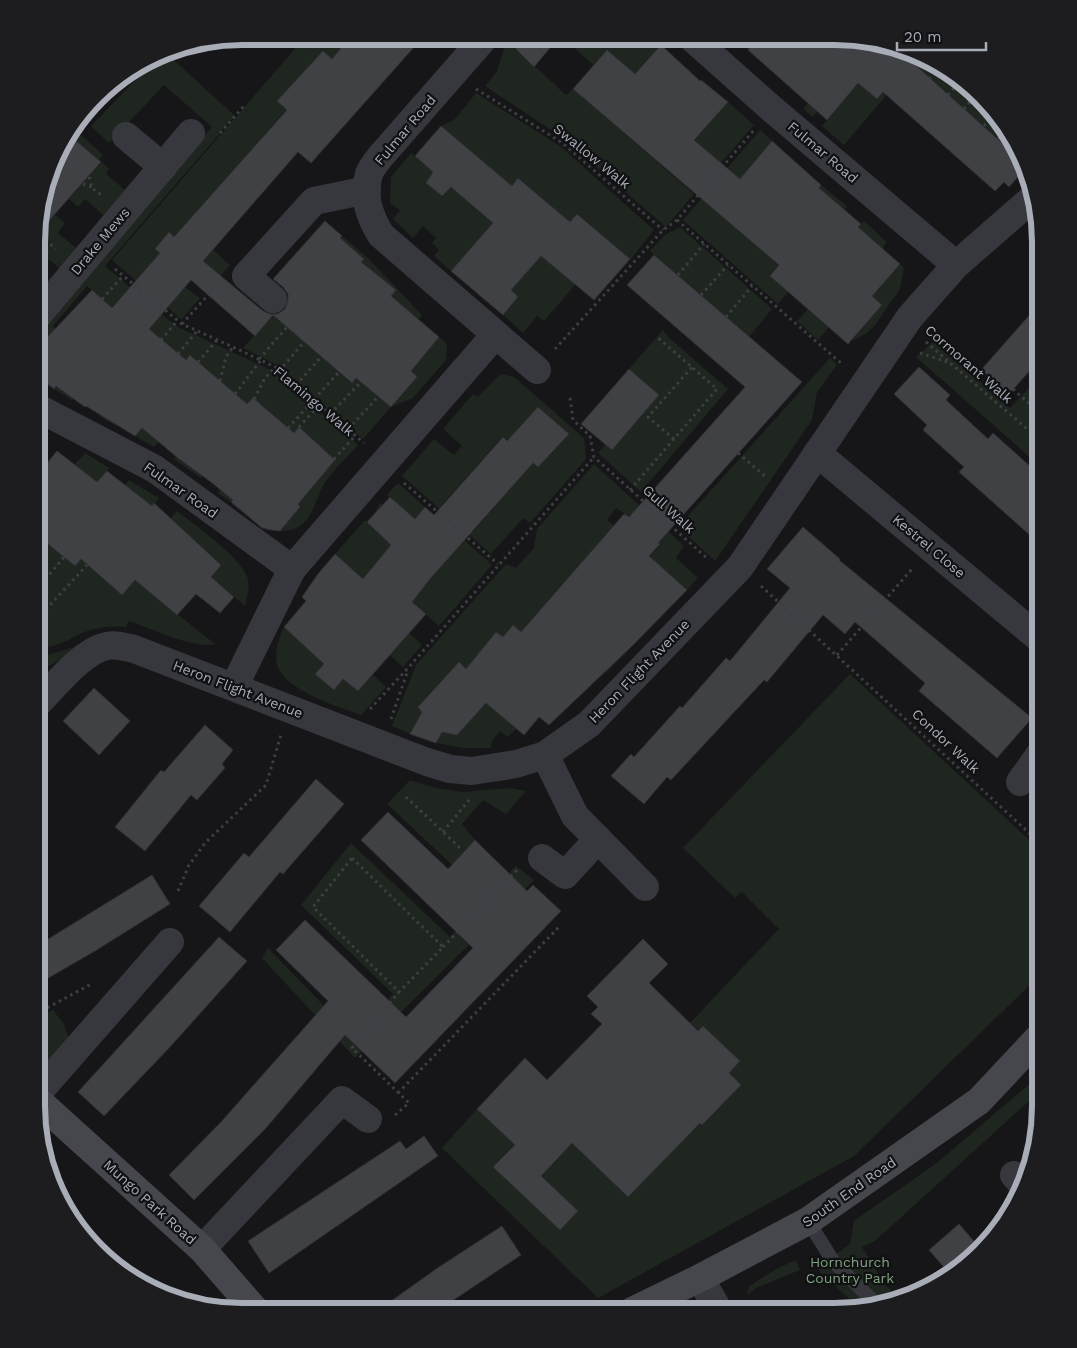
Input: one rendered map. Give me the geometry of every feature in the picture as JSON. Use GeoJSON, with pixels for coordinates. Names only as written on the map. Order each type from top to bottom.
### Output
{"type":"FeatureCollection","features":[{"type":"Feature","properties":{"kind":"street","name":"Fulmar Road"},"geometry":{"type":"LineString","coordinates":[[477,45],[380,157],[370,173],[367,206],[372,222],[381,235],[537,370]]}},
{"type":"Feature","properties":{"kind":"street","name":"Fulmar Road"},"geometry":{"type":"LineString","coordinates":[[703,45],[772,109],[956,265]]}},
{"type":"Feature","properties":{"kind":"street","name":"Drake Mews"},"geometry":{"type":"LineString","coordinates":[[45,307],[191,133]]}},
{"type":"Feature","properties":{"kind":"street"},"geometry":{"type":"LineString","coordinates":[[126,136],[163,168]]}},
{"type":"Feature","properties":{"kind":"street"},"geometry":{"type":"LineString","coordinates":[[273,298],[246,276],[314,201],[367,190]]}},
{"type":"Feature","properties":{"kind":"street","name":"Heron Flight Avenue"},"geometry":{"type":"LineString","coordinates":[[45,696],[92,652],[107,646],[121,646],[134,649],[427,762],[450,769],[472,770],[516,764],[545,755],[590,724],[735,572],[905,324],[956,265],[1028,202]]}},
{"type":"Feature","properties":{"kind":"street"},"geometry":{"type":"LineString","coordinates":[[234,687],[292,569],[495,335]]}},
{"type":"Feature","properties":{"kind":"street","name":"Fulmar Road"},"geometry":{"type":"LineString","coordinates":[[45,412],[155,469],[292,569]]}},
{"type":"Feature","properties":{"kind":"street","name":"Kestrel Close"},"geometry":{"type":"LineString","coordinates":[[817,452],[1032,633]]}},
{"type":"Feature","properties":{"kind":"street"},"geometry":{"type":"LineString","coordinates":[[545,755],[575,816],[645,886]]}},
{"type":"Feature","properties":{"kind":"street"},"geometry":{"type":"LineString","coordinates":[[1020,782],[1032,765]]}},
{"type":"Feature","properties":{"kind":"street"},"geometry":{"type":"LineString","coordinates":[[531,863],[565,875],[598,839]]}},
{"type":"Feature","properties":{"kind":"street"},"geometry":{"type":"LineString","coordinates":[[45,1085],[170,942]]}},
{"type":"Feature","properties":{"kind":"street","name":"South End Road"},"geometry":{"type":"LineString","coordinates":[[648,1303],[808,1222],[978,1101],[1032,1044]]}},
{"type":"Feature","properties":{"kind":"street"},"geometry":{"type":"LineString","coordinates":[[202,1249],[342,1100],[368,1119]]}},
{"type":"Feature","properties":{"kind":"street","name":"Mungo Park Road"},"geometry":{"type":"LineString","coordinates":[[45,1107],[202,1249],[249,1303]]}},
{"type":"Feature","properties":{"kind":"street"},"geometry":{"type":"LineString","coordinates":[[700,1278],[714,1303]]}},
{"type":"Feature","properties":{"kind":"lane"},"geometry":{"type":"LineString","coordinates":[[808,1222],[833,1262],[871,1299]]}},
{"type":"Feature","properties":{"kind":"path"},"geometry":{"type":"LineString","coordinates":[[930,78],[936,73]]}},
{"type":"Feature","properties":{"kind":"path","name":"Swallow Walk"},"geometry":{"type":"LineString","coordinates":[[452,74],[561,142],[663,230]]}},
{"type":"Feature","properties":{"kind":"path"},"geometry":{"type":"LineString","coordinates":[[948,95],[955,86]]}},
{"type":"Feature","properties":{"kind":"path"},"geometry":{"type":"LineString","coordinates":[[964,109],[971,100]]}},
{"type":"Feature","properties":{"kind":"path"},"geometry":{"type":"LineString","coordinates":[[537,370],[663,230],[677,220],[772,109]]}},
{"type":"Feature","properties":{"kind":"path"},"geometry":{"type":"LineString","coordinates":[[984,126],[989,119]]}},
{"type":"Feature","properties":{"kind":"path"},"geometry":{"type":"LineString","coordinates":[[998,139],[1001,136]]}},
{"type":"Feature","properties":{"kind":"path"},"geometry":{"type":"LineString","coordinates":[[83,184],[92,188]]}},
{"type":"Feature","properties":{"kind":"path"},"geometry":{"type":"LineString","coordinates":[[677,220],[864,383]]}},
{"type":"Feature","properties":{"kind":"path"},"geometry":{"type":"LineString","coordinates":[[678,275],[704,244]]}},
{"type":"Feature","properties":{"kind":"path"},"geometry":{"type":"LineString","coordinates":[[701,296],[728,265]]}},
{"type":"Feature","properties":{"kind":"path","name":"Flamingo Walk"},"geometry":{"type":"LineString","coordinates":[[113,267],[177,321],[260,359],[275,368],[348,429],[384,463]]}},
{"type":"Feature","properties":{"kind":"path"},"geometry":{"type":"LineString","coordinates":[[182,324],[226,275],[246,276]]}},
{"type":"Feature","properties":{"kind":"path"},"geometry":{"type":"LineString","coordinates":[[102,299],[123,276]]}},
{"type":"Feature","properties":{"kind":"path"},"geometry":{"type":"LineString","coordinates":[[726,317],[752,286]]}},
{"type":"Feature","properties":{"kind":"path"},"geometry":{"type":"LineString","coordinates":[[121,315],[142,291]]}},
{"type":"Feature","properties":{"kind":"path"},"geometry":{"type":"LineString","coordinates":[[144,325],[160,306]]}},
{"type":"Feature","properties":{"kind":"path"},"geometry":{"type":"LineString","coordinates":[[161,340],[177,321]]}},
{"type":"Feature","properties":{"kind":"path","name":"Cormorant Walk"},"geometry":{"type":"LineString","coordinates":[[905,324],[1032,434]]}},
{"type":"Feature","properties":{"kind":"path"},"geometry":{"type":"LineString","coordinates":[[235,394],[260,359],[287,327]]}},
{"type":"Feature","properties":{"kind":"path"},"geometry":{"type":"LineString","coordinates":[[178,354],[198,331]]}},
{"type":"Feature","properties":{"kind":"path"},"geometry":{"type":"LineString","coordinates":[[630,490],[717,389],[657,337]]}},
{"type":"Feature","properties":{"kind":"path"},"geometry":{"type":"LineString","coordinates":[[198,362],[218,340]]}},
{"type":"Feature","properties":{"kind":"path"},"geometry":{"type":"LineString","coordinates":[[279,371],[304,342]]}},
{"type":"Feature","properties":{"kind":"path"},"geometry":{"type":"LineString","coordinates":[[220,381],[226,357],[234,347]]}},
{"type":"Feature","properties":{"kind":"path"},"geometry":{"type":"LineString","coordinates":[[296,385],[321,357]]}},
{"type":"Feature","properties":{"kind":"path"},"geometry":{"type":"LineString","coordinates":[[674,439],[648,417],[692,367]]}},
{"type":"Feature","properties":{"kind":"path"},"geometry":{"type":"LineString","coordinates":[[254,399],[265,378],[275,368]]}},
{"type":"Feature","properties":{"kind":"path"},"geometry":{"type":"LineString","coordinates":[[1029,371],[1032,374]]}},
{"type":"Feature","properties":{"kind":"path"},"geometry":{"type":"LineString","coordinates":[[288,428],[339,372]]}},
{"type":"Feature","properties":{"kind":"path"},"geometry":{"type":"LineString","coordinates":[[330,414],[360,382]]}},
{"type":"Feature","properties":{"kind":"path"},"geometry":{"type":"LineString","coordinates":[[1013,390],[1032,406]]}},
{"type":"Feature","properties":{"kind":"path"},"geometry":{"type":"LineString","coordinates":[[348,429],[378,397]]}},
{"type":"Feature","properties":{"kind":"path"},"geometry":{"type":"LineString","coordinates":[[350,731],[594,457],[590,436],[573,420],[570,398]]}},
{"type":"Feature","properties":{"kind":"path"},"geometry":{"type":"LineString","coordinates":[[299,427],[319,405]]}},
{"type":"Feature","properties":{"kind":"path"},"geometry":{"type":"LineString","coordinates":[[334,459],[355,436]]}},
{"type":"Feature","properties":{"kind":"path"},"geometry":{"type":"LineString","coordinates":[[738,453],[788,496]]}},
{"type":"Feature","properties":{"kind":"path","name":"Gull Walk"},"geometry":{"type":"LineString","coordinates":[[594,457],[630,490],[735,572]]}},
{"type":"Feature","properties":{"kind":"path"},"geometry":{"type":"LineString","coordinates":[[384,463],[498,564]]}},
{"type":"Feature","properties":{"kind":"path"},"geometry":{"type":"LineString","coordinates":[[836,655],[931,548]]}},
{"type":"Feature","properties":{"kind":"path"},"geometry":{"type":"LineString","coordinates":[[45,580],[64,558]]}},
{"type":"Feature","properties":{"kind":"path"},"geometry":{"type":"LineString","coordinates":[[45,610],[87,564]]}},
{"type":"Feature","properties":{"kind":"path","name":"Condor Walk"},"geometry":{"type":"LineString","coordinates":[[735,572],[836,655],[1032,836]]}},
{"type":"Feature","properties":{"kind":"path"},"geometry":{"type":"LineString","coordinates":[[382,744],[409,667]]}},
{"type":"Feature","properties":{"kind":"path"},"geometry":{"type":"LineString","coordinates":[[178,891],[189,865],[205,842],[266,785],[289,708]]}},
{"type":"Feature","properties":{"kind":"path"},"geometry":{"type":"LineString","coordinates":[[443,832],[476,791],[472,770]]}},
{"type":"Feature","properties":{"kind":"path"},"geometry":{"type":"LineString","coordinates":[[406,797],[460,848]]}},
{"type":"Feature","properties":{"kind":"path"},"geometry":{"type":"LineString","coordinates":[[399,992],[313,907],[352,858],[443,947]]}},
{"type":"Feature","properties":{"kind":"path"},"geometry":{"type":"LineString","coordinates":[[368,1119],[380,1128],[409,1103],[352,1048],[399,992],[531,863]]}},
{"type":"Feature","properties":{"kind":"path"},"geometry":{"type":"LineString","coordinates":[[398,1093],[560,926]]}},
{"type":"Feature","properties":{"kind":"green space"},"geometry":{"type":"Polygon","coordinates":[[[298,45],[306,49],[309,45],[344,45],[271,127],[298,152],[295,155],[268,131],[136,281],[112,260],[298,45]]]}},
{"type":"Feature","properties":{"kind":"green space"},"geometry":{"type":"Polygon","coordinates":[[[505,45],[519,45],[516,49],[566,95],[573,89],[694,194],[666,227],[563,138],[485,86],[497,71],[505,45]]]}},
{"type":"Feature","properties":{"kind":"green space"},"geometry":{"type":"Polygon","coordinates":[[[572,45],[661,45],[650,57],[674,58],[691,71],[673,92],[702,108],[716,92],[719,94],[703,113],[712,120],[728,102],[754,125],[721,163],[686,132],[625,65],[607,50],[593,65],[572,45]]]}},
{"type":"Feature","properties":{"kind":"green space"},"geometry":{"type":"Polygon","coordinates":[[[745,45],[813,45],[877,99],[891,82],[895,85],[844,145],[822,126],[840,104],[830,97],[813,117],[803,109],[808,103],[793,90],[810,71],[799,62],[783,81],[745,45]]]}},
{"type":"Feature","properties":{"kind":"green space"},"geometry":{"type":"Polygon","coordinates":[[[172,58],[235,116],[105,266],[176,326],[271,370],[358,445],[327,480],[311,514],[300,526],[291,530],[280,531],[300,507],[287,495],[248,482],[231,502],[218,493],[221,489],[218,458],[201,478],[174,459],[191,439],[174,424],[154,447],[135,436],[126,414],[117,426],[99,416],[109,404],[91,377],[72,400],[54,389],[69,371],[51,357],[45,364],[45,318],[212,127],[164,85],[109,143],[91,126],[145,71],[172,58]],[[87,286],[53,326],[75,345],[302,499],[335,460],[299,427],[294,433],[253,398],[247,405],[191,355],[186,361],[128,322],[87,286]]]}},
{"type":"Feature","properties":{"kind":"green space"},"geometry":{"type":"Polygon","coordinates":[[[915,62],[944,78],[965,94],[991,122],[1009,149],[917,67],[915,62]]]}},
{"type":"Feature","properties":{"kind":"green space"},"geometry":{"type":"Polygon","coordinates":[[[476,93],[560,146],[654,230],[630,260],[578,214],[570,222],[519,178],[512,186],[441,126],[455,119],[476,93]]]}},
{"type":"Feature","properties":{"kind":"green space"},"geometry":{"type":"Polygon","coordinates":[[[760,130],[772,141],[760,155],[779,165],[788,155],[806,172],[814,193],[821,185],[847,206],[830,226],[847,240],[864,221],[887,242],[882,249],[904,268],[900,289],[875,325],[867,333],[854,340],[882,305],[803,236],[770,275],[789,291],[778,304],[683,220],[760,130]],[[703,199],[775,262],[800,234],[703,199]]]}},
{"type":"Feature","properties":{"kind":"green space"},"geometry":{"type":"Polygon","coordinates":[[[78,133],[103,155],[99,160],[74,139],[78,133]]]}},
{"type":"Feature","properties":{"kind":"green space"},"geometry":{"type":"Polygon","coordinates":[[[411,153],[433,172],[426,183],[442,196],[451,187],[503,232],[541,255],[576,284],[544,321],[537,316],[523,333],[503,315],[518,297],[502,284],[486,301],[468,285],[476,276],[479,258],[469,251],[451,271],[434,256],[439,250],[432,243],[436,238],[423,226],[413,238],[393,219],[400,210],[390,203],[391,177],[411,153]]]}},
{"type":"Feature","properties":{"kind":"green space"},"geometry":{"type":"Polygon","coordinates":[[[102,162],[109,169],[106,174],[130,194],[108,219],[85,199],[78,207],[69,199],[102,162]]]}},
{"type":"Feature","properties":{"kind":"green space"},"geometry":{"type":"Polygon","coordinates":[[[54,214],[65,223],[58,233],[80,251],[63,271],[45,256],[46,224],[54,214]]]}},
{"type":"Feature","properties":{"kind":"green space"},"geometry":{"type":"Polygon","coordinates":[[[680,227],[772,309],[749,337],[650,251],[665,235],[680,227]]]}},
{"type":"Feature","properties":{"kind":"green space"},"geometry":{"type":"Polygon","coordinates":[[[342,236],[369,259],[422,315],[402,338],[410,351],[420,360],[439,337],[447,344],[446,360],[413,398],[391,407],[363,439],[277,365],[243,348],[342,236]],[[300,338],[351,383],[357,378],[391,407],[417,377],[383,347],[300,338]]]}},
{"type":"Feature","properties":{"kind":"green space"},"geometry":{"type":"Polygon","coordinates":[[[213,250],[230,265],[214,283],[197,268],[213,250]]]}},
{"type":"Feature","properties":{"kind":"green space"},"geometry":{"type":"Polygon","coordinates":[[[185,287],[200,298],[181,320],[168,307],[185,287]]]}},
{"type":"Feature","properties":{"kind":"green space"},"geometry":{"type":"Polygon","coordinates":[[[809,308],[829,327],[818,340],[797,321],[809,308]]]}},
{"type":"Feature","properties":{"kind":"green space"},"geometry":{"type":"Polygon","coordinates":[[[663,330],[668,337],[728,389],[641,492],[598,453],[605,445],[612,450],[659,395],[629,369],[663,330]]]}},
{"type":"Feature","properties":{"kind":"green space"},"geometry":{"type":"Polygon","coordinates":[[[934,341],[1010,408],[1032,385],[1032,459],[916,357],[934,341]]]}},
{"type":"Feature","properties":{"kind":"green space"},"geometry":{"type":"Polygon","coordinates":[[[830,358],[837,365],[817,392],[812,420],[715,561],[678,527],[830,358]]]}},
{"type":"Feature","properties":{"kind":"green space"},"geometry":{"type":"Polygon","coordinates":[[[502,374],[514,377],[584,438],[586,459],[530,523],[523,518],[491,554],[402,476],[434,439],[454,455],[462,446],[443,429],[473,394],[478,397],[502,374]],[[538,407],[507,441],[502,437],[442,505],[473,532],[533,463],[538,467],[568,434],[538,407]]]}},
{"type":"Feature","properties":{"kind":"green space"},"geometry":{"type":"Polygon","coordinates":[[[85,453],[109,468],[92,489],[125,485],[129,480],[159,498],[138,521],[156,535],[177,511],[228,552],[244,571],[248,579],[249,585],[245,606],[217,582],[201,599],[195,594],[221,564],[203,548],[174,545],[139,584],[215,644],[196,644],[129,621],[126,627],[93,629],[45,648],[45,542],[75,566],[105,532],[45,507],[45,464],[59,482],[85,453]]]}},
{"type":"Feature","properties":{"kind":"green space"},"geometry":{"type":"Polygon","coordinates":[[[594,464],[684,546],[676,558],[698,578],[687,590],[667,572],[652,589],[671,606],[648,630],[630,614],[616,632],[632,646],[607,672],[589,656],[574,672],[591,686],[566,709],[549,695],[508,737],[500,731],[492,741],[491,748],[464,748],[436,743],[443,730],[457,735],[494,694],[504,639],[496,632],[472,674],[459,662],[418,707],[422,712],[410,734],[392,726],[416,665],[506,564],[516,568],[534,548],[537,529],[594,464]],[[616,508],[607,520],[614,526],[521,632],[513,625],[506,633],[548,671],[660,545],[616,508]]]}},
{"type":"Feature","properties":{"kind":"green space"},"geometry":{"type":"Polygon","coordinates":[[[398,483],[425,507],[407,528],[416,596],[464,540],[492,565],[439,626],[384,577],[409,633],[422,645],[403,667],[345,614],[325,664],[316,674],[334,690],[343,679],[358,691],[373,675],[386,687],[361,715],[313,696],[290,682],[277,665],[277,650],[284,627],[298,640],[319,592],[311,584],[318,574],[337,591],[335,554],[365,520],[383,537],[391,529],[374,514],[380,503],[386,508],[393,500],[387,495],[398,483]]]}},
{"type":"Feature","properties":{"kind":"green space"},"geometry":{"type":"Polygon","coordinates":[[[75,647],[62,658],[45,667],[45,655],[75,647]]]}},
{"type":"Feature","properties":{"kind":"green space"},"geometry":{"type":"Polygon","coordinates":[[[850,674],[1032,843],[1032,983],[854,1156],[598,1298],[442,1148],[477,1109],[520,1149],[562,1118],[581,1152],[628,1197],[648,1073],[702,1125],[741,1085],[729,1073],[740,1061],[703,1026],[699,1031],[690,1023],[779,929],[742,892],[735,898],[683,848],[850,674]]]}},
{"type":"Feature","properties":{"kind":"green space"},"geometry":{"type":"Polygon","coordinates":[[[410,780],[436,788],[463,792],[511,788],[526,791],[506,814],[483,800],[462,824],[475,840],[452,865],[387,804],[410,780]]]}},
{"type":"Feature","properties":{"kind":"green space"},"geometry":{"type":"Polygon","coordinates":[[[351,843],[450,937],[516,866],[534,880],[355,1058],[262,958],[268,948],[355,1038],[393,994],[301,905],[351,843]]]}},
{"type":"Feature","properties":{"kind":"green space"},"geometry":{"type":"Polygon","coordinates":[[[53,1010],[64,1024],[69,1040],[45,1067],[45,1015],[53,1010]]]}},
{"type":"Feature","properties":{"kind":"green space","name":"Hornchurch Country Park"},"geometry":{"type":"Polygon","coordinates":[[[1032,1082],[1032,1098],[875,1241],[862,1247],[885,1285],[895,1294],[853,1302],[816,1268],[850,1244],[854,1221],[938,1162],[1032,1082]]]}},
{"type":"Feature","properties":{"kind":"green space"},"geometry":{"type":"Polygon","coordinates":[[[796,1260],[800,1270],[756,1288],[747,1295],[749,1287],[766,1275],[796,1260]]]}},
{"type":"Feature","properties":{"kind":"building"},"geometry":{"type":"Polygon","coordinates":[[[343,45],[416,45],[311,163],[298,152],[203,261],[263,311],[270,314],[278,314],[285,309],[288,294],[273,279],[325,221],[342,236],[340,238],[364,259],[361,262],[396,290],[391,296],[439,337],[411,371],[417,377],[391,407],[356,378],[352,383],[273,315],[255,336],[191,280],[149,329],[186,360],[190,355],[247,404],[253,398],[294,433],[299,427],[335,460],[298,504],[300,507],[280,531],[271,530],[262,528],[231,502],[233,500],[142,428],[135,436],[85,407],[56,386],[54,389],[45,382],[45,340],[92,290],[112,308],[160,253],[155,249],[169,232],[174,237],[287,110],[277,101],[323,51],[332,59],[343,45]]]}},
{"type":"Feature","properties":{"kind":"building"},"geometry":{"type":"Polygon","coordinates":[[[519,45],[552,45],[534,67],[516,49],[519,45]]]}},
{"type":"Feature","properties":{"kind":"building"},"geometry":{"type":"Polygon","coordinates":[[[661,45],[700,81],[728,102],[694,140],[740,179],[772,141],[821,185],[819,188],[861,224],[858,227],[900,264],[872,296],[882,305],[848,344],[770,276],[779,265],[573,89],[607,50],[635,74],[661,45]]]}},
{"type":"Feature","properties":{"kind":"building"},"geometry":{"type":"Polygon","coordinates":[[[753,45],[848,45],[886,52],[910,60],[1009,149],[1020,174],[1009,187],[1004,182],[995,191],[883,92],[877,99],[858,83],[827,120],[748,50],[753,45]]]}},
{"type":"Feature","properties":{"kind":"building"},"geometry":{"type":"Polygon","coordinates":[[[441,126],[512,186],[518,178],[570,222],[577,214],[630,259],[594,300],[541,256],[511,290],[518,297],[503,315],[451,271],[493,223],[451,187],[442,196],[426,183],[433,172],[415,156],[441,126]]]}},
{"type":"Feature","properties":{"kind":"building"},"geometry":{"type":"Polygon","coordinates":[[[74,139],[101,162],[46,224],[55,179],[74,139]]]}},
{"type":"Feature","properties":{"kind":"building"},"geometry":{"type":"Polygon","coordinates":[[[654,255],[802,382],[658,543],[660,544],[649,556],[687,590],[632,646],[549,725],[539,717],[524,735],[486,703],[457,735],[442,732],[436,743],[410,734],[422,712],[418,707],[459,662],[466,669],[496,632],[503,637],[513,625],[521,632],[624,514],[629,517],[745,387],[627,285],[654,255]]]}},
{"type":"Feature","properties":{"kind":"building"},"geometry":{"type":"Polygon","coordinates":[[[1032,312],[1032,368],[1009,394],[981,370],[1032,312]]]}},
{"type":"Feature","properties":{"kind":"building"},"geometry":{"type":"Polygon","coordinates":[[[919,367],[950,395],[946,400],[988,439],[993,433],[1032,468],[1032,537],[959,472],[964,467],[923,430],[927,425],[894,394],[919,367]]]}},
{"type":"Feature","properties":{"kind":"building"},"geometry":{"type":"Polygon","coordinates":[[[629,369],[659,395],[612,450],[581,424],[629,369]]]}},
{"type":"Feature","properties":{"kind":"building"},"geometry":{"type":"Polygon","coordinates":[[[538,407],[569,434],[538,467],[533,463],[430,579],[412,602],[426,614],[358,691],[343,679],[334,690],[315,674],[324,664],[284,627],[306,601],[302,597],[318,574],[335,554],[363,579],[391,545],[367,522],[390,497],[415,519],[425,507],[434,515],[503,437],[507,441],[538,407]]]}},
{"type":"Feature","properties":{"kind":"building"},"geometry":{"type":"Polygon","coordinates":[[[57,451],[97,482],[107,471],[152,506],[154,503],[221,565],[211,577],[234,597],[220,613],[196,594],[177,615],[135,580],[122,595],[81,559],[75,566],[45,542],[45,466],[57,451]]]}},
{"type":"Feature","properties":{"kind":"building"},"geometry":{"type":"Polygon","coordinates":[[[803,527],[839,560],[1032,718],[997,758],[919,691],[925,683],[855,622],[845,634],[823,615],[767,682],[764,680],[671,780],[667,777],[644,804],[611,776],[631,754],[634,757],[680,706],[682,708],[726,658],[730,661],[790,588],[767,569],[803,527]]]}},
{"type":"Feature","properties":{"kind":"building"},"geometry":{"type":"Polygon","coordinates":[[[94,688],[130,721],[99,755],[63,721],[94,688]]]}},
{"type":"Feature","properties":{"kind":"building"},"geometry":{"type":"Polygon","coordinates":[[[205,725],[233,750],[222,764],[225,768],[197,800],[191,795],[145,851],[115,827],[161,770],[164,772],[205,725]]]}},
{"type":"Feature","properties":{"kind":"building"},"geometry":{"type":"Polygon","coordinates":[[[316,779],[344,804],[283,874],[280,872],[230,932],[199,906],[244,853],[249,857],[316,779]]]}},
{"type":"Feature","properties":{"kind":"building"},"geometry":{"type":"Polygon","coordinates":[[[388,812],[448,869],[475,840],[527,891],[533,885],[561,911],[395,1083],[345,1035],[266,1128],[194,1200],[169,1175],[221,1122],[328,1001],[276,950],[305,920],[406,1017],[473,948],[361,840],[388,812]]]}},
{"type":"Feature","properties":{"kind":"building"},"geometry":{"type":"Polygon","coordinates":[[[152,875],[170,904],[45,980],[45,941],[152,875]]]}},
{"type":"Feature","properties":{"kind":"building"},"geometry":{"type":"Polygon","coordinates":[[[219,937],[247,961],[170,1047],[104,1116],[78,1092],[219,937]]]}},
{"type":"Feature","properties":{"kind":"building"},"geometry":{"type":"Polygon","coordinates":[[[643,939],[668,964],[649,983],[698,1031],[703,1026],[740,1061],[729,1073],[741,1085],[702,1125],[700,1123],[628,1197],[572,1143],[541,1176],[578,1211],[560,1230],[493,1167],[515,1145],[477,1109],[525,1058],[547,1080],[602,1024],[591,1014],[598,1007],[587,996],[643,939]]]}},
{"type":"Feature","properties":{"kind":"building"},"geometry":{"type":"Polygon","coordinates":[[[424,1136],[438,1156],[269,1273],[248,1241],[400,1141],[406,1149],[424,1136]]]}},
{"type":"Feature","properties":{"kind":"building"},"geometry":{"type":"Polygon","coordinates":[[[959,1224],[976,1243],[945,1269],[929,1250],[959,1224]]]}},
{"type":"Feature","properties":{"kind":"building"},"geometry":{"type":"Polygon","coordinates":[[[502,1226],[521,1255],[449,1303],[388,1303],[502,1226]]]}}]}
